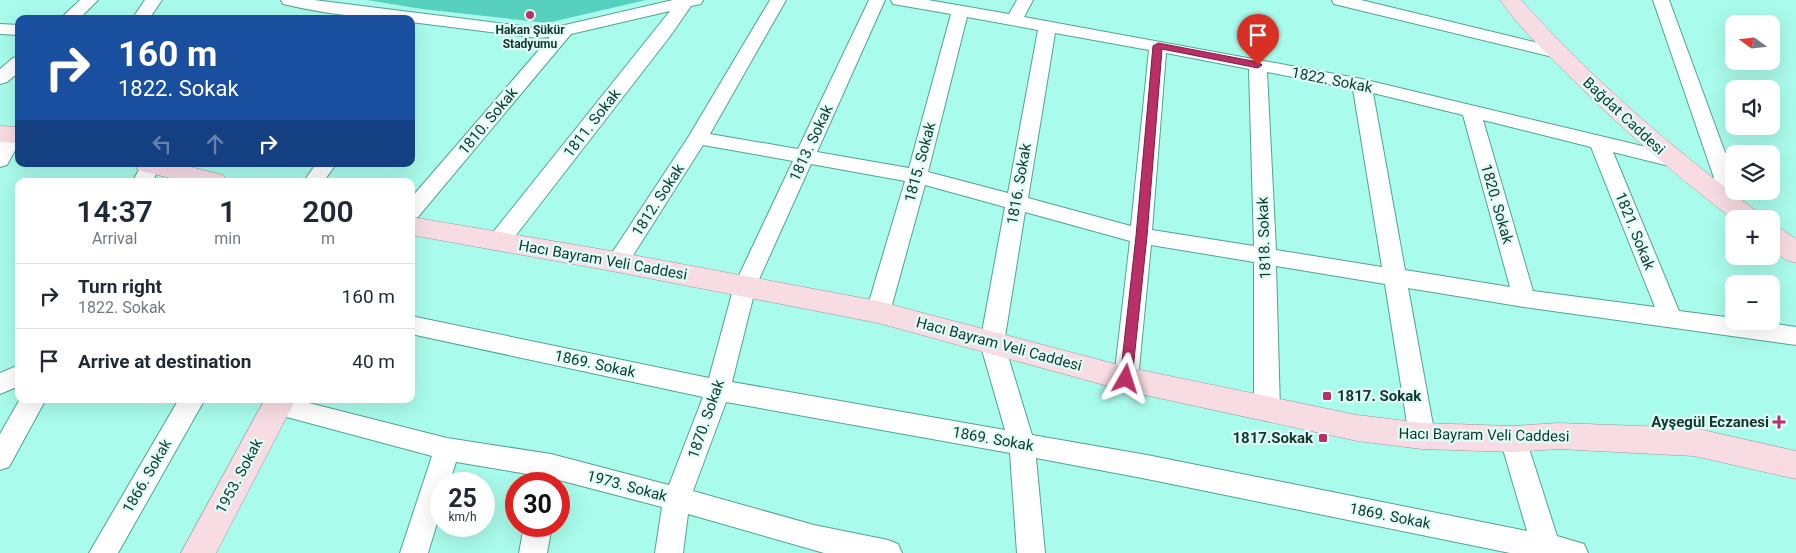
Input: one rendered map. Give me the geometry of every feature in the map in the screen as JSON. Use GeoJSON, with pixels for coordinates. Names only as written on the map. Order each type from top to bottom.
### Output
{"type":"FeatureCollection","features":[{"type":"Feature","properties":{"kind":"main road","name":"Bağdat Caddesi"},"geometry":{"type":"LineString","coordinates":[[1510,0],[1557,53],[1673,160],[1738,210]]}},
{"type":"Feature","properties":{"kind":"main road"},"geometry":{"type":"LineString","coordinates":[[147,170],[196,178]]}},
{"type":"Feature","properties":{"kind":"main road","name":"Hacı Bayram Veli Caddesi"},"geometry":{"type":"LineString","coordinates":[[415,227],[617,262],[878,312],[1126,379],[1357,428],[1422,436],[1513,439],[1558,436],[1694,442],[1796,465]]}},
{"type":"Feature","properties":{"kind":"main road"},"geometry":{"type":"LineString","coordinates":[[1780,241],[1796,253]]}},
{"type":"Feature","properties":{"kind":"main road","name":"1953. Sokak"},"geometry":{"type":"LineString","coordinates":[[198,553],[278,403]]}},
{"type":"Feature","properties":{"kind":"street"},"geometry":{"type":"LineString","coordinates":[[73,15],[90,0]]}},
{"type":"Feature","properties":{"kind":"street"},"geometry":{"type":"LineString","coordinates":[[143,15],[154,0]]}},
{"type":"Feature","properties":{"kind":"street"},"geometry":{"type":"LineString","coordinates":[[289,0],[396,15]]}},
{"type":"Feature","properties":{"kind":"street","name":"1812. Sokak"},"geometry":{"type":"LineString","coordinates":[[617,262],[698,138],[778,0]]}},
{"type":"Feature","properties":{"kind":"street","name":"1813. Sokak"},"geometry":{"type":"LineString","coordinates":[[745,286],[877,0]]}},
{"type":"Feature","properties":{"kind":"street","name":"1822. Sokak"},"geometry":{"type":"LineString","coordinates":[[899,0],[1158,46],[1362,85],[1673,160]]}},
{"type":"Feature","properties":{"kind":"street"},"geometry":{"type":"LineString","coordinates":[[1014,20],[1026,0]]}},
{"type":"Feature","properties":{"kind":"street"},"geometry":{"type":"LineString","coordinates":[[1340,0],[1557,53]]}},
{"type":"Feature","properties":{"kind":"street"},"geometry":{"type":"LineString","coordinates":[[1661,0],[1724,178],[1723,184],[1711,190]]}},
{"type":"Feature","properties":{"kind":"street"},"geometry":{"type":"LineString","coordinates":[[415,18],[537,33],[565,30],[690,1]]}},
{"type":"Feature","properties":{"kind":"street","name":"1811. Sokak"},"geometry":{"type":"LineString","coordinates":[[498,242],[690,1]]}},
{"type":"Feature","properties":{"kind":"street","name":"1815. Sokak"},"geometry":{"type":"LineString","coordinates":[[878,312],[917,176],[960,11]]}},
{"type":"Feature","properties":{"kind":"street"},"geometry":{"type":"LineString","coordinates":[[415,31],[424,19]]}},
{"type":"Feature","properties":{"kind":"street","name":"1816. Sokak"},"geometry":{"type":"LineString","coordinates":[[992,343],[1047,26]]}},
{"type":"Feature","properties":{"kind":"street"},"geometry":{"type":"LineString","coordinates":[[0,29],[15,30]]}},
{"type":"Feature","properties":{"kind":"street","name":"1810. Sokak"},"geometry":{"type":"LineString","coordinates":[[415,207],[565,30]]}},
{"type":"Feature","properties":{"kind":"street"},"geometry":{"type":"LineString","coordinates":[[1126,379],[1158,46]]}},
{"type":"Feature","properties":{"kind":"street"},"geometry":{"type":"LineString","coordinates":[[0,78],[15,65]]}},
{"type":"Feature","properties":{"kind":"street","name":"1818. Sokak"},"geometry":{"type":"LineString","coordinates":[[1258,65],[1266,256],[1267,410]]}},
{"type":"Feature","properties":{"kind":"street"},"geometry":{"type":"LineString","coordinates":[[1362,85],[1422,436]]}},
{"type":"Feature","properties":{"kind":"street","name":"1820. Sokak"},"geometry":{"type":"LineString","coordinates":[[1471,111],[1524,298]]}},
{"type":"Feature","properties":{"kind":"street"},"geometry":{"type":"LineString","coordinates":[[0,160],[11,135]]}},
{"type":"Feature","properties":{"kind":"street"},"geometry":{"type":"LineString","coordinates":[[698,138],[917,176],[1141,236],[1524,298],[1796,336]]}},
{"type":"Feature","properties":{"kind":"street","name":"1821. Sokak"},"geometry":{"type":"LineString","coordinates":[[1599,143],[1671,319]]}},
{"type":"Feature","properties":{"kind":"street"},"geometry":{"type":"LineString","coordinates":[[316,178],[324,167]]}},
{"type":"Feature","properties":{"kind":"street","name":"1870. Sokak"},"geometry":{"type":"LineString","coordinates":[[669,553],[678,499],[718,390],[745,286]]}},
{"type":"Feature","properties":{"kind":"street","name":"1869. Sokak"},"geometry":{"type":"LineString","coordinates":[[415,326],[718,390],[1147,467],[1547,550],[1574,553]]}},
{"type":"Feature","properties":{"kind":"street"},"geometry":{"type":"LineString","coordinates":[[992,343],[1022,444],[1031,553]]}},
{"type":"Feature","properties":{"kind":"street"},"geometry":{"type":"LineString","coordinates":[[0,459],[31,403]]}},
{"type":"Feature","properties":{"kind":"street","name":"1866. Sokak"},"geometry":{"type":"LineString","coordinates":[[103,553],[190,403]]}},
{"type":"Feature","properties":{"kind":"street","name":"1973. Sokak"},"geometry":{"type":"LineString","coordinates":[[283,403],[537,472]]}},
{"type":"Feature","properties":{"kind":"street"},"geometry":{"type":"LineString","coordinates":[[1513,439],[1547,550]]}},
{"type":"Feature","properties":{"kind":"street"},"geometry":{"type":"LineString","coordinates":[[414,553],[447,449]]}},
{"type":"Feature","properties":{"kind":"street","name":"1973. Sokak"},"geometry":{"type":"LineString","coordinates":[[570,479],[678,499],[814,546],[888,553]]}},
{"type":"Feature","properties":{"kind":"street"},"geometry":{"type":"LineString","coordinates":[[533,553],[536,537]]}},
{"type":"Feature","properties":{"kind":"green space","name":"Hakan Şükür Stadyumu"},"geometry":{"type":"Polygon","coordinates":[[[367,0],[646,0],[547,23],[422,9],[367,0]]]}},
{"type":"Feature","properties":{"kind":"place","name":"Hakan Şükür Stadyumu"},"geometry":{"type":"Point","coordinates":[530,15]}},
{"type":"Feature","properties":{"kind":"place","name":"1817. Sokak"},"geometry":{"type":"Point","coordinates":[1327,396]}},
{"type":"Feature","properties":{"kind":"place","name":"Ayşegül Eczanesi"},"geometry":{"type":"Point","coordinates":[1779,422]}},
{"type":"Feature","properties":{"kind":"place","name":"1817.Sokak"},"geometry":{"type":"Point","coordinates":[1323,438]}},
{"type":"Feature","properties":{"kind":"route"},"geometry":{"type":"LineString","coordinates":[[1126,379],[1158,46],[1258,65]]}}]}
